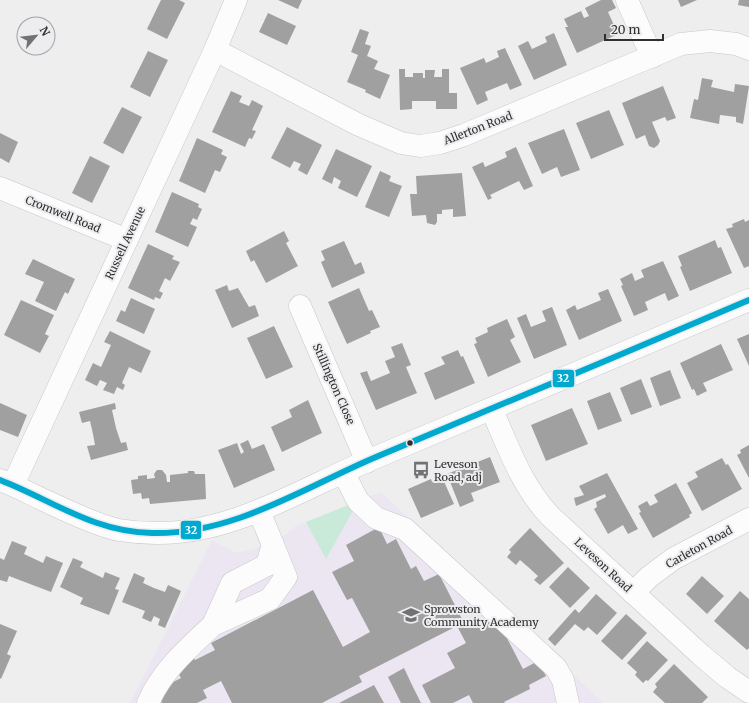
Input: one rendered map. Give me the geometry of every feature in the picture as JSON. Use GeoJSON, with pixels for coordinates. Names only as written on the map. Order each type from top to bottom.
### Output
{"type":"FeatureCollection","features":[{"type":"Feature","properties":{"kind":"street","name":"Russell Avenue"},"geometry":{"type":"LineString","coordinates":[[4,483],[127,240],[215,50],[236,0]]}},
{"type":"Feature","properties":{"kind":"street"},"geometry":{"type":"LineString","coordinates":[[627,0],[652,57]]}},
{"type":"Feature","properties":{"kind":"street","name":"Allerton Road"},"geometry":{"type":"LineString","coordinates":[[215,50],[359,125],[401,143],[420,146],[440,143],[464,135],[681,44],[710,40],[736,44],[749,49]]}},
{"type":"Feature","properties":{"kind":"street","name":"Cromwell Road"},"geometry":{"type":"LineString","coordinates":[[0,188],[127,240]]}},
{"type":"Feature","properties":{"kind":"street"},"geometry":{"type":"LineString","coordinates":[[4,483],[96,523],[119,530],[155,533],[203,529],[259,511],[342,472],[492,410],[749,300]]}},
{"type":"Feature","properties":{"kind":"street","name":"Stillington Close"},"geometry":{"type":"LineString","coordinates":[[300,306],[367,462]]}},
{"type":"Feature","properties":{"kind":"street","name":"Leveson Road"},"geometry":{"type":"LineString","coordinates":[[492,410],[523,478],[537,503],[701,655],[727,677],[749,692]]}},
{"type":"Feature","properties":{"kind":"street"},"geometry":{"type":"LineString","coordinates":[[342,472],[358,501],[376,518],[406,529],[556,668],[563,680],[568,703]]}},
{"type":"Feature","properties":{"kind":"street"},"geometry":{"type":"LineString","coordinates":[[148,703],[152,694],[175,663],[213,625],[270,598],[286,577],[259,511]]}},
{"type":"Feature","properties":{"kind":"street","name":"Carleton Road"},"geometry":{"type":"LineString","coordinates":[[632,592],[673,559],[749,519]]}},
{"type":"Feature","properties":{"kind":"street"},"geometry":{"type":"LineString","coordinates":[[213,625],[232,582],[267,565],[273,544]]}},
{"type":"Feature","properties":{"kind":"shaded area"},"geometry":{"type":"Polygon","coordinates":[[[381,492],[603,703],[130,703],[212,540],[236,553],[273,544],[296,526],[381,492]]]}},
{"type":"Feature","properties":{"kind":"green space"},"geometry":{"type":"Polygon","coordinates":[[[351,504],[355,507],[326,559],[306,522],[351,504]]]}},
{"type":"Feature","properties":{"kind":"building"},"geometry":{"type":"Polygon","coordinates":[[[161,0],[179,0],[185,3],[167,39],[147,29],[161,0]]]}},
{"type":"Feature","properties":{"kind":"building"},"geometry":{"type":"Polygon","coordinates":[[[278,0],[302,0],[298,9],[278,0]]]}},
{"type":"Feature","properties":{"kind":"building"},"geometry":{"type":"Polygon","coordinates":[[[601,0],[612,0],[616,8],[608,12],[618,34],[577,53],[565,27],[568,27],[564,19],[581,11],[584,18],[589,16],[585,8],[601,0]]]}},
{"type":"Feature","properties":{"kind":"building"},"geometry":{"type":"Polygon","coordinates":[[[678,0],[697,0],[681,7],[678,0]]]}},
{"type":"Feature","properties":{"kind":"building"},"geometry":{"type":"Polygon","coordinates":[[[739,0],[749,0],[749,7],[738,5],[739,0]]]}},
{"type":"Feature","properties":{"kind":"building"},"geometry":{"type":"Polygon","coordinates":[[[268,13],[296,26],[287,45],[259,32],[268,13]]]}},
{"type":"Feature","properties":{"kind":"building"},"geometry":{"type":"Polygon","coordinates":[[[360,29],[369,32],[365,44],[371,46],[367,56],[378,61],[374,69],[390,75],[380,99],[365,92],[366,90],[347,82],[358,55],[351,52],[360,29]]]}},
{"type":"Feature","properties":{"kind":"building"},"geometry":{"type":"Polygon","coordinates":[[[554,33],[567,65],[534,80],[518,46],[528,41],[532,49],[547,42],[545,37],[554,33]]]}},
{"type":"Feature","properties":{"kind":"building"},"geometry":{"type":"Polygon","coordinates":[[[505,48],[522,85],[510,90],[507,83],[485,92],[488,100],[477,105],[460,68],[484,58],[486,63],[499,57],[497,51],[505,48]]]}},
{"type":"Feature","properties":{"kind":"building"},"geometry":{"type":"Polygon","coordinates":[[[148,51],[168,60],[150,97],[130,87],[148,51]]]}},
{"type":"Feature","properties":{"kind":"building"},"geometry":{"type":"Polygon","coordinates":[[[399,69],[405,69],[405,77],[413,77],[413,73],[423,73],[423,78],[425,78],[425,70],[435,70],[434,77],[442,77],[442,69],[449,69],[449,93],[457,93],[457,109],[436,109],[436,101],[412,101],[412,109],[400,110],[399,69]]]}},
{"type":"Feature","properties":{"kind":"building"},"geometry":{"type":"Polygon","coordinates":[[[702,78],[713,80],[711,87],[734,92],[735,84],[749,86],[743,124],[736,122],[736,117],[720,115],[719,124],[690,118],[694,99],[698,100],[702,78]]]}},
{"type":"Feature","properties":{"kind":"building"},"geometry":{"type":"Polygon","coordinates":[[[663,86],[676,118],[667,121],[665,117],[652,122],[660,141],[654,148],[649,146],[645,135],[636,139],[622,103],[663,86]]]}},
{"type":"Feature","properties":{"kind":"building"},"geometry":{"type":"Polygon","coordinates":[[[231,91],[242,96],[239,102],[249,106],[252,100],[263,106],[252,130],[256,131],[252,139],[249,138],[245,147],[212,132],[231,91]]]}},
{"type":"Feature","properties":{"kind":"building"},"geometry":{"type":"Polygon","coordinates":[[[122,107],[142,117],[123,154],[103,143],[122,107]]]}},
{"type":"Feature","properties":{"kind":"building"},"geometry":{"type":"Polygon","coordinates":[[[609,110],[624,145],[591,159],[576,123],[609,110]]]}},
{"type":"Feature","properties":{"kind":"building"},"geometry":{"type":"Polygon","coordinates":[[[287,127],[322,145],[307,175],[298,170],[301,164],[294,161],[290,168],[271,158],[287,127]]]}},
{"type":"Feature","properties":{"kind":"building"},"geometry":{"type":"Polygon","coordinates":[[[564,129],[580,170],[561,177],[557,167],[542,174],[528,143],[564,129]]]}},
{"type":"Feature","properties":{"kind":"building"},"geometry":{"type":"Polygon","coordinates":[[[0,133],[18,142],[9,163],[0,158],[0,133]]]}},
{"type":"Feature","properties":{"kind":"building"},"geometry":{"type":"Polygon","coordinates":[[[197,138],[223,150],[221,154],[227,157],[220,172],[215,170],[205,193],[179,181],[197,138]]]}},
{"type":"Feature","properties":{"kind":"building"},"geometry":{"type":"Polygon","coordinates":[[[516,147],[533,186],[524,190],[519,181],[490,195],[492,198],[488,200],[472,167],[483,162],[485,167],[507,157],[505,152],[516,147]]]}},
{"type":"Feature","properties":{"kind":"building"},"geometry":{"type":"Polygon","coordinates":[[[336,149],[372,166],[357,197],[338,188],[341,181],[334,177],[332,184],[322,179],[336,149]]]}},
{"type":"Feature","properties":{"kind":"building"},"geometry":{"type":"Polygon","coordinates":[[[90,156],[110,166],[92,203],[72,193],[90,156]]]}},
{"type":"Feature","properties":{"kind":"building"},"geometry":{"type":"Polygon","coordinates":[[[380,171],[391,176],[389,181],[402,186],[389,217],[365,207],[380,171]]]}},
{"type":"Feature","properties":{"kind":"building"},"geometry":{"type":"Polygon","coordinates":[[[462,173],[466,216],[453,217],[453,209],[442,210],[442,214],[437,214],[437,222],[435,225],[427,223],[426,215],[412,216],[410,194],[417,194],[416,176],[462,173]]]}},
{"type":"Feature","properties":{"kind":"building"},"geometry":{"type":"Polygon","coordinates":[[[172,192],[199,204],[198,207],[202,209],[197,220],[193,218],[190,224],[197,227],[188,247],[155,232],[172,192]]]}},
{"type":"Feature","properties":{"kind":"building"},"geometry":{"type":"Polygon","coordinates":[[[744,219],[745,222],[749,220],[749,266],[744,268],[726,229],[733,227],[732,224],[744,219]]]}},
{"type":"Feature","properties":{"kind":"building"},"geometry":{"type":"Polygon","coordinates":[[[284,231],[289,241],[286,243],[298,266],[266,283],[254,260],[251,262],[246,251],[284,231]]]}},
{"type":"Feature","properties":{"kind":"building"},"geometry":{"type":"Polygon","coordinates":[[[715,240],[718,248],[721,247],[732,273],[690,291],[680,267],[682,266],[678,256],[715,240]]]}},
{"type":"Feature","properties":{"kind":"building"},"geometry":{"type":"Polygon","coordinates":[[[344,241],[355,265],[361,262],[365,273],[332,288],[321,262],[325,260],[321,251],[344,241]]]}},
{"type":"Feature","properties":{"kind":"building"},"geometry":{"type":"Polygon","coordinates":[[[148,244],[174,256],[172,259],[180,262],[170,281],[165,278],[159,291],[163,293],[160,299],[155,297],[154,300],[128,288],[148,244]]]}},
{"type":"Feature","properties":{"kind":"building"},"geometry":{"type":"Polygon","coordinates":[[[33,259],[75,279],[68,294],[65,292],[56,311],[35,301],[44,282],[25,274],[33,259]]]}},
{"type":"Feature","properties":{"kind":"building"},"geometry":{"type":"Polygon","coordinates":[[[663,261],[679,296],[668,301],[665,293],[645,302],[648,310],[634,316],[621,286],[623,285],[620,279],[632,273],[635,281],[644,277],[641,270],[663,261]]]}},
{"type":"Feature","properties":{"kind":"building"},"geometry":{"type":"Polygon","coordinates":[[[227,285],[229,291],[238,288],[249,307],[255,305],[259,316],[232,328],[215,290],[227,285]]]}},
{"type":"Feature","properties":{"kind":"building"},"geometry":{"type":"Polygon","coordinates":[[[359,288],[369,311],[372,310],[380,327],[370,331],[371,333],[347,344],[328,302],[359,288]]]}},
{"type":"Feature","properties":{"kind":"building"},"geometry":{"type":"Polygon","coordinates":[[[608,289],[622,321],[579,340],[566,310],[575,305],[577,310],[601,300],[598,293],[608,289]]]}},
{"type":"Feature","properties":{"kind":"building"},"geometry":{"type":"Polygon","coordinates":[[[131,298],[155,309],[144,334],[116,321],[121,310],[125,312],[131,298]]]}},
{"type":"Feature","properties":{"kind":"building"},"geometry":{"type":"Polygon","coordinates":[[[21,300],[54,315],[45,334],[49,336],[40,353],[4,335],[21,300]]]}},
{"type":"Feature","properties":{"kind":"building"},"geometry":{"type":"Polygon","coordinates":[[[552,307],[567,345],[534,359],[517,318],[526,314],[531,327],[546,321],[542,311],[552,307]]]}},
{"type":"Feature","properties":{"kind":"building"},"geometry":{"type":"Polygon","coordinates":[[[507,319],[515,337],[510,340],[521,362],[488,377],[474,344],[477,343],[475,338],[488,332],[487,328],[507,319]]]}},
{"type":"Feature","properties":{"kind":"building"},"geometry":{"type":"Polygon","coordinates":[[[274,326],[293,367],[266,379],[247,338],[274,326]]]}},
{"type":"Feature","properties":{"kind":"building"},"geometry":{"type":"Polygon","coordinates":[[[110,331],[151,351],[141,373],[129,367],[122,383],[125,385],[123,390],[117,387],[114,394],[103,390],[107,383],[100,380],[97,386],[85,380],[93,363],[101,367],[111,345],[104,342],[110,331]]]}},
{"type":"Feature","properties":{"kind":"building"},"geometry":{"type":"Polygon","coordinates":[[[749,334],[749,366],[737,339],[749,334]]]}},
{"type":"Feature","properties":{"kind":"building"},"geometry":{"type":"Polygon","coordinates":[[[402,343],[411,365],[406,367],[417,393],[376,410],[360,373],[367,371],[371,381],[390,373],[385,361],[395,357],[391,347],[402,343]]]}},
{"type":"Feature","properties":{"kind":"building"},"geometry":{"type":"Polygon","coordinates":[[[721,344],[733,370],[703,383],[707,391],[697,396],[694,389],[692,390],[680,363],[721,344]]]}},
{"type":"Feature","properties":{"kind":"building"},"geometry":{"type":"Polygon","coordinates":[[[458,350],[461,357],[463,356],[475,383],[435,400],[424,373],[445,364],[441,357],[458,350]]]}},
{"type":"Feature","properties":{"kind":"building"},"geometry":{"type":"Polygon","coordinates":[[[670,370],[681,398],[660,406],[650,378],[670,370]]]}},
{"type":"Feature","properties":{"kind":"building"},"geometry":{"type":"Polygon","coordinates":[[[641,379],[652,407],[631,415],[620,388],[641,379]]]}},
{"type":"Feature","properties":{"kind":"building"},"geometry":{"type":"Polygon","coordinates":[[[610,392],[622,421],[598,430],[587,401],[610,392]]]}},
{"type":"Feature","properties":{"kind":"building"},"geometry":{"type":"Polygon","coordinates":[[[308,400],[322,433],[282,452],[271,427],[292,417],[289,410],[308,400]]]}},
{"type":"Feature","properties":{"kind":"building"},"geometry":{"type":"Polygon","coordinates":[[[0,403],[27,415],[18,437],[0,430],[0,403]]]}},
{"type":"Feature","properties":{"kind":"building"},"geometry":{"type":"Polygon","coordinates":[[[115,403],[116,409],[112,410],[116,428],[121,443],[126,442],[128,450],[91,460],[87,446],[95,445],[90,421],[82,423],[79,412],[115,403]]]}},
{"type":"Feature","properties":{"kind":"building"},"geometry":{"type":"Polygon","coordinates":[[[572,408],[588,444],[546,461],[531,425],[572,408]]]}},
{"type":"Feature","properties":{"kind":"building"},"geometry":{"type":"Polygon","coordinates":[[[248,440],[252,449],[264,444],[275,470],[234,488],[218,450],[237,443],[241,454],[244,452],[240,444],[248,440]]]}},
{"type":"Feature","properties":{"kind":"building"},"geometry":{"type":"Polygon","coordinates":[[[749,445],[749,478],[737,455],[741,453],[740,450],[749,445]]]}},
{"type":"Feature","properties":{"kind":"building"},"geometry":{"type":"Polygon","coordinates":[[[490,457],[500,482],[471,493],[474,501],[460,507],[447,474],[490,457]]]}},
{"type":"Feature","properties":{"kind":"building"},"geometry":{"type":"Polygon","coordinates":[[[722,458],[726,465],[728,464],[742,489],[702,511],[687,483],[698,477],[695,472],[722,458]]]}},
{"type":"Feature","properties":{"kind":"building"},"geometry":{"type":"Polygon","coordinates":[[[157,470],[162,470],[166,475],[167,482],[170,482],[170,475],[188,473],[188,471],[194,471],[195,474],[205,474],[206,499],[150,504],[149,498],[142,499],[141,493],[133,494],[131,480],[138,479],[138,476],[147,475],[147,479],[155,478],[154,474],[157,470]]]}},
{"type":"Feature","properties":{"kind":"building"},"geometry":{"type":"Polygon","coordinates":[[[607,473],[638,529],[628,534],[623,525],[608,534],[594,509],[597,507],[596,502],[606,497],[605,494],[576,506],[574,498],[584,495],[579,486],[607,473]]]}},
{"type":"Feature","properties":{"kind":"building"},"geometry":{"type":"Polygon","coordinates":[[[442,477],[454,504],[421,518],[408,489],[431,479],[432,482],[442,477]]]}},
{"type":"Feature","properties":{"kind":"building"},"geometry":{"type":"Polygon","coordinates":[[[676,483],[692,513],[689,515],[690,517],[653,538],[639,513],[641,512],[638,506],[647,501],[650,506],[658,502],[654,495],[676,483]]]}},
{"type":"Feature","properties":{"kind":"building","name":"Sprowston Community Academy"},"geometry":{"type":"Polygon","coordinates":[[[379,527],[387,544],[396,539],[411,569],[416,566],[424,581],[439,574],[463,621],[470,618],[473,624],[494,613],[523,669],[538,661],[546,676],[529,685],[530,689],[504,702],[505,703],[473,703],[469,695],[453,703],[431,703],[422,685],[455,668],[447,653],[466,643],[457,626],[359,676],[362,682],[322,703],[232,703],[221,681],[203,690],[207,698],[197,703],[162,703],[156,691],[181,678],[174,666],[193,657],[195,660],[215,650],[211,643],[313,590],[343,647],[370,632],[352,598],[347,600],[332,572],[354,561],[346,545],[379,527]]]}},
{"type":"Feature","properties":{"kind":"building"},"geometry":{"type":"Polygon","coordinates":[[[530,528],[564,563],[540,585],[534,580],[538,576],[520,560],[516,565],[507,557],[511,552],[509,550],[530,528]]]}},
{"type":"Feature","properties":{"kind":"building"},"geometry":{"type":"Polygon","coordinates":[[[12,541],[27,547],[24,554],[43,563],[46,556],[63,563],[51,592],[9,576],[7,582],[0,580],[0,558],[4,560],[12,541]]]}},
{"type":"Feature","properties":{"kind":"building"},"geometry":{"type":"Polygon","coordinates":[[[73,558],[83,562],[80,567],[103,578],[105,572],[120,578],[115,589],[119,590],[109,615],[80,604],[83,598],[60,587],[73,558]]]}},
{"type":"Feature","properties":{"kind":"building"},"geometry":{"type":"Polygon","coordinates":[[[568,567],[590,588],[570,608],[549,587],[568,567]]]}},
{"type":"Feature","properties":{"kind":"building"},"geometry":{"type":"Polygon","coordinates":[[[134,573],[145,578],[143,583],[154,588],[165,592],[168,585],[181,591],[165,628],[158,625],[160,619],[154,616],[151,622],[142,618],[145,611],[122,602],[134,573]]]}},
{"type":"Feature","properties":{"kind":"building"},"geometry":{"type":"Polygon","coordinates":[[[702,576],[724,596],[707,614],[686,594],[702,576]]]}},
{"type":"Feature","properties":{"kind":"building"},"geometry":{"type":"Polygon","coordinates":[[[740,591],[749,599],[749,648],[747,650],[714,621],[740,591]]]}},
{"type":"Feature","properties":{"kind":"building"},"geometry":{"type":"Polygon","coordinates":[[[596,594],[617,613],[597,635],[588,627],[584,631],[575,624],[555,646],[548,639],[575,609],[579,613],[596,594]]]}},
{"type":"Feature","properties":{"kind":"building"},"geometry":{"type":"Polygon","coordinates":[[[626,614],[647,633],[622,660],[601,641],[626,614]]]}},
{"type":"Feature","properties":{"kind":"building"},"geometry":{"type":"Polygon","coordinates":[[[0,624],[17,631],[7,654],[11,656],[1,679],[0,678],[0,624]]]}},
{"type":"Feature","properties":{"kind":"building"},"geometry":{"type":"Polygon","coordinates":[[[647,641],[668,660],[648,681],[646,680],[643,683],[635,675],[637,672],[627,663],[647,641]]]}},
{"type":"Feature","properties":{"kind":"building"},"geometry":{"type":"Polygon","coordinates":[[[674,664],[708,697],[702,703],[665,703],[653,692],[657,687],[655,684],[674,664]]]}},
{"type":"Feature","properties":{"kind":"building"},"geometry":{"type":"Polygon","coordinates":[[[404,668],[421,703],[401,703],[388,677],[404,668]]]}},
{"type":"Feature","properties":{"kind":"building"},"geometry":{"type":"Polygon","coordinates":[[[374,685],[384,703],[339,703],[374,685]]]}},
{"type":"Feature","properties":{"kind":"transit line","name":"32"},"geometry":{"type":"LineString","coordinates":[[0,480],[73,514],[111,527],[152,533],[182,532],[211,526],[239,518],[267,507],[376,457],[749,300]]}},
{"type":"Feature","properties":{"kind":"place","name":"Leveson Road, adj"},"geometry":{"type":"Point","coordinates":[421,470]}},
{"type":"Feature","properties":{"kind":"place","name":"Sprowston Community Academy"},"geometry":{"type":"Point","coordinates":[411,615]}}]}
